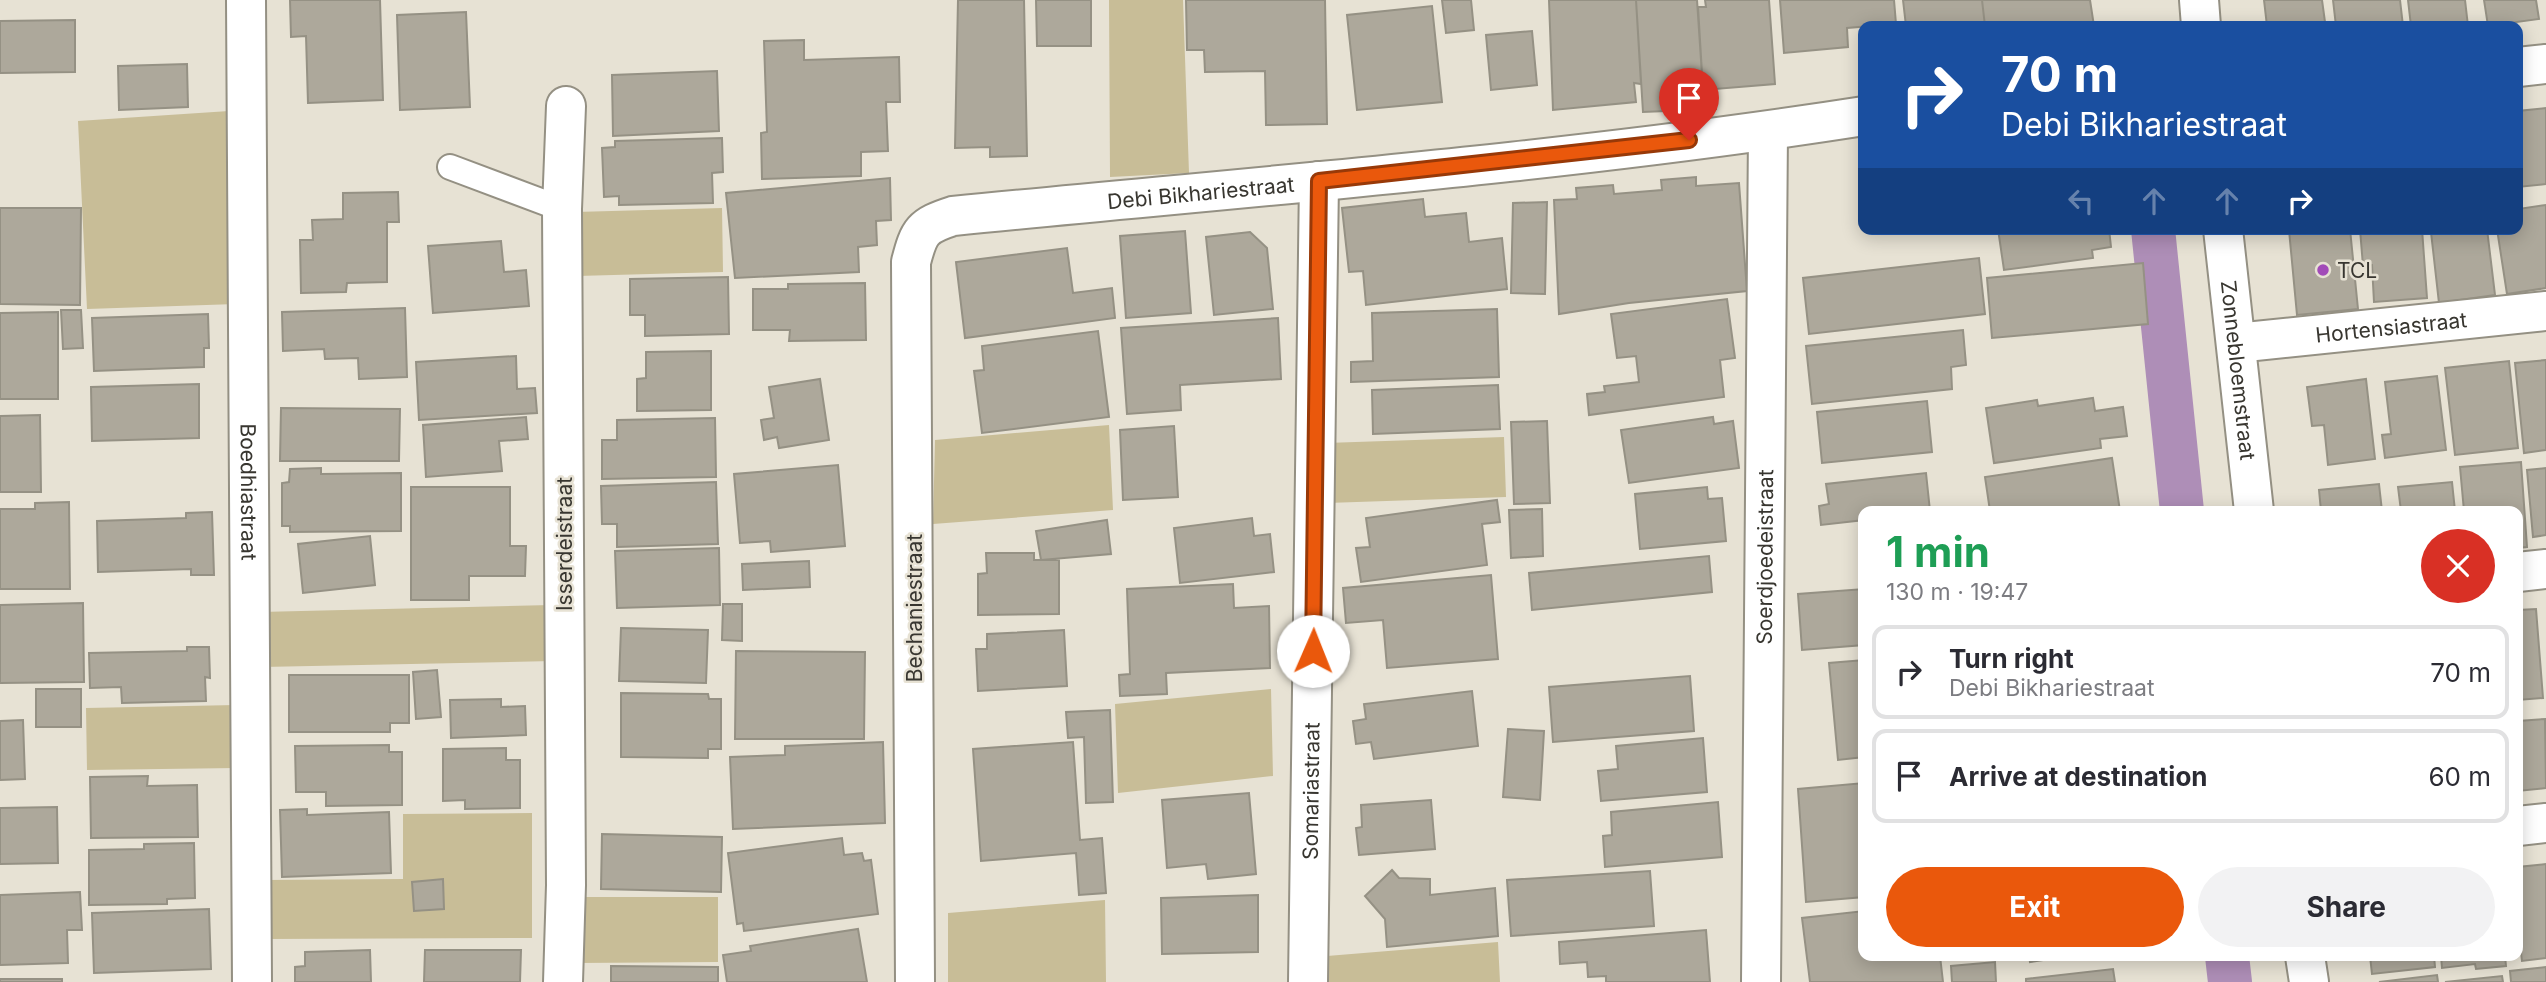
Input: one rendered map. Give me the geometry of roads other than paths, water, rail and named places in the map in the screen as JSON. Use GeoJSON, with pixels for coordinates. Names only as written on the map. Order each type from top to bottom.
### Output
{"type":"FeatureCollection","features":[{"type":"Feature","properties":{"kind":"street","name":"Boedhiastraat"},"geometry":{"type":"LineString","coordinates":[[246,0],[251,982]]}},
{"type":"Feature","properties":{"kind":"street"},"geometry":{"type":"LineString","coordinates":[[2199,0],[2201,21]]}},
{"type":"Feature","properties":{"kind":"street"},"geometry":{"type":"LineString","coordinates":[[2523,66],[2546,64]]}},
{"type":"Feature","properties":{"kind":"street","name":"Isserdeistraat"},"geometry":{"type":"LineString","coordinates":[[563,982],[566,858],[562,209],[566,106]]}},
{"type":"Feature","properties":{"kind":"street","name":"Debi Bikhariestraat"},"geometry":{"type":"LineString","coordinates":[[919,234],[933,222],[953,216],[1319,181],[1768,131],[1858,117]]}},
{"type":"Feature","properties":{"kind":"street","name":"Soerdjoedeistraat"},"geometry":{"type":"LineString","coordinates":[[1761,982],[1768,131]]}},
{"type":"Feature","properties":{"kind":"street","name":"Somariastraat"},"geometry":{"type":"LineString","coordinates":[[1308,982],[1319,181]]}},
{"type":"Feature","properties":{"kind":"street","name":"Bechaniestraat"},"geometry":{"type":"LineString","coordinates":[[915,982],[911,262],[919,234]]}},
{"type":"Feature","properties":{"kind":"street","name":"Zonnebloemstraat"},"geometry":{"type":"LineString","coordinates":[[2224,235],[2253,506]]}},
{"type":"Feature","properties":{"kind":"street","name":"Hortensiastraat"},"geometry":{"type":"LineString","coordinates":[[2236,343],[2546,311]]}},
{"type":"Feature","properties":{"kind":"street"},"geometry":{"type":"LineString","coordinates":[[2523,571],[2546,569]]}},
{"type":"Feature","properties":{"kind":"street"},"geometry":{"type":"LineString","coordinates":[[2523,825],[2546,823]]}},
{"type":"Feature","properties":{"kind":"street"},"geometry":{"type":"LineString","coordinates":[[2306,961],[2309,982]]}},
{"type":"Feature","properties":{"kind":"lane"},"geometry":{"type":"LineString","coordinates":[[450,167],[562,209]]}},
{"type":"Feature","properties":{"kind":"waterway"},"geometry":{"type":"LineString","coordinates":[[2154,235],[2181,506]]}},
{"type":"Feature","properties":{"kind":"waterway"},"geometry":{"type":"LineString","coordinates":[[2228,961],[2230,982]]}},
{"type":"Feature","properties":{"kind":"place","name":"TCL"},"geometry":{"type":"Point","coordinates":[2323,270]}}]}
